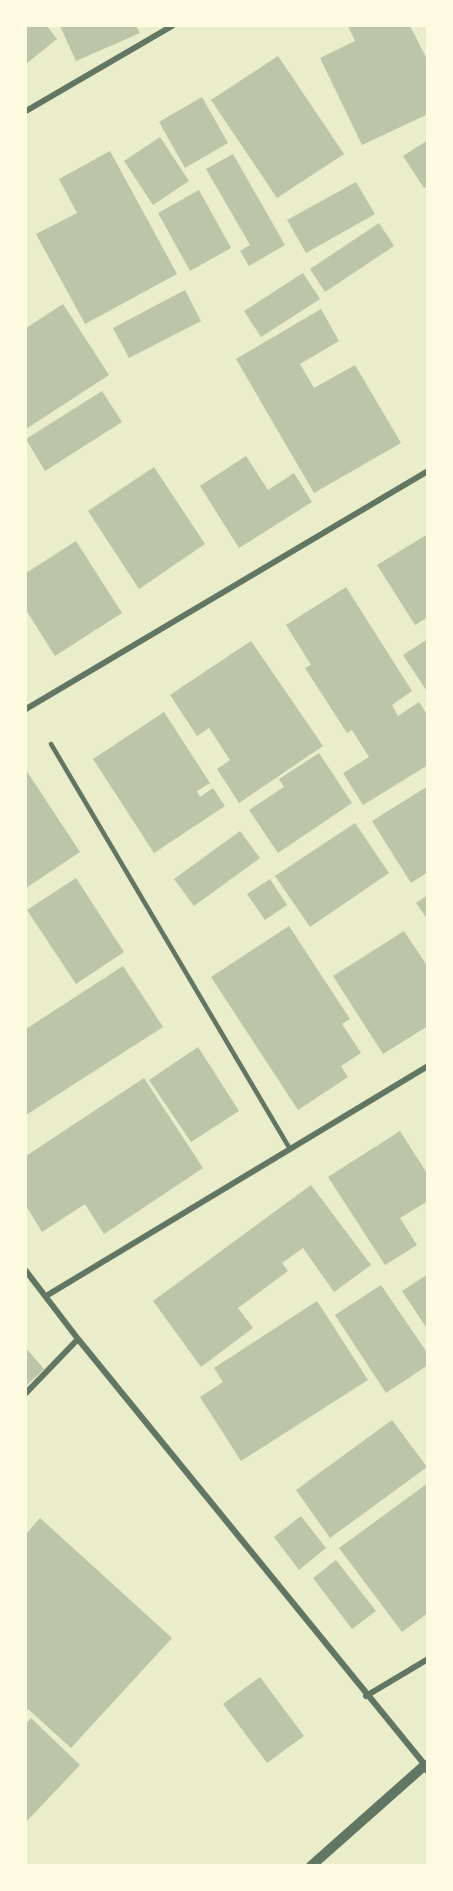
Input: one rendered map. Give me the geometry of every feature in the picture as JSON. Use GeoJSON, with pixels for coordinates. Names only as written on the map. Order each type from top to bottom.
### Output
{"type":"FeatureCollection","features":[{"type":"Feature","properties":{"kind":"street"},"geometry":{"type":"LineString","coordinates":[[26,111],[172,26]]}},
{"type":"Feature","properties":{"kind":"street"},"geometry":{"type":"LineString","coordinates":[[26,709],[428,471]]}},
{"type":"Feature","properties":{"kind":"street"},"geometry":{"type":"LineString","coordinates":[[46,1296],[428,1066]]}},
{"type":"Feature","properties":{"kind":"street"},"geometry":{"type":"LineString","coordinates":[[26,1271],[78,1339],[426,1767],[311,1866]]}},
{"type":"Feature","properties":{"kind":"street"},"geometry":{"type":"LineString","coordinates":[[26,1393],[78,1339]]}},
{"type":"Feature","properties":{"kind":"street"},"geometry":{"type":"LineString","coordinates":[[366,1696],[428,1659]]}},
{"type":"Feature","properties":{"kind":"lane"},"geometry":{"type":"LineString","coordinates":[[51,744],[290,1149]]}},
{"type":"Feature","properties":{"kind":"building"},"geometry":{"type":"Polygon","coordinates":[[[26,26],[47,26],[57,39],[26,64],[26,26]]]}},
{"type":"Feature","properties":{"kind":"building"},"geometry":{"type":"Polygon","coordinates":[[[60,26],[136,26],[140,33],[76,61],[60,26]]]}},
{"type":"Feature","properties":{"kind":"building"},"geometry":{"type":"Polygon","coordinates":[[[348,26],[410,26],[428,61],[428,114],[362,145],[320,58],[355,41],[348,26]]]}},
{"type":"Feature","properties":{"kind":"building"},"geometry":{"type":"Polygon","coordinates":[[[278,56],[344,154],[277,198],[211,100],[278,56]]]}},
{"type":"Feature","properties":{"kind":"building"},"geometry":{"type":"Polygon","coordinates":[[[202,97],[228,143],[185,168],[159,122],[202,97]]]}},
{"type":"Feature","properties":{"kind":"building"},"geometry":{"type":"Polygon","coordinates":[[[160,137],[189,181],[153,205],[124,161],[160,137]]]}},
{"type":"Feature","properties":{"kind":"building"},"geometry":{"type":"Polygon","coordinates":[[[428,140],[428,186],[424,188],[403,156],[428,140]]]}},
{"type":"Feature","properties":{"kind":"building"},"geometry":{"type":"Polygon","coordinates":[[[110,151],[177,274],[85,324],[36,234],[77,213],[59,179],[110,151]]]}},
{"type":"Feature","properties":{"kind":"building"},"geometry":{"type":"Polygon","coordinates":[[[233,154],[285,245],[249,266],[240,251],[250,245],[206,169],[233,154]]]}},
{"type":"Feature","properties":{"kind":"building"},"geometry":{"type":"Polygon","coordinates":[[[356,182],[375,214],[306,253],[287,220],[356,182]]]}},
{"type":"Feature","properties":{"kind":"building"},"geometry":{"type":"Polygon","coordinates":[[[199,190],[231,248],[190,271],[158,213],[199,190]]]}},
{"type":"Feature","properties":{"kind":"building"},"geometry":{"type":"Polygon","coordinates":[[[379,223],[394,246],[325,292],[310,269],[379,223]]]}},
{"type":"Feature","properties":{"kind":"building"},"geometry":{"type":"Polygon","coordinates":[[[303,273],[320,299],[261,337],[244,311],[303,273]]]}},
{"type":"Feature","properties":{"kind":"building"},"geometry":{"type":"Polygon","coordinates":[[[185,290],[201,321],[129,358],[113,328],[185,290]]]}},
{"type":"Feature","properties":{"kind":"building"},"geometry":{"type":"Polygon","coordinates":[[[63,304],[109,375],[26,429],[26,328],[63,304]]]}},
{"type":"Feature","properties":{"kind":"building"},"geometry":{"type":"Polygon","coordinates":[[[321,309],[339,341],[300,364],[314,388],[355,365],[401,443],[314,493],[236,359],[321,309]]]}},
{"type":"Feature","properties":{"kind":"building"},"geometry":{"type":"Polygon","coordinates":[[[102,391],[122,422],[45,471],[26,439],[102,391]]]}},
{"type":"Feature","properties":{"kind":"building"},"geometry":{"type":"Polygon","coordinates":[[[246,456],[268,490],[294,473],[312,502],[239,548],[200,486],[246,456]]]}},
{"type":"Feature","properties":{"kind":"building"},"geometry":{"type":"Polygon","coordinates":[[[154,467],[205,544],[139,589],[88,511],[154,467]]]}},
{"type":"Feature","properties":{"kind":"building"},"geometry":{"type":"Polygon","coordinates":[[[428,534],[428,617],[415,625],[377,565],[428,534]]]}},
{"type":"Feature","properties":{"kind":"building"},"geometry":{"type":"Polygon","coordinates":[[[76,541],[122,613],[55,656],[26,610],[26,573],[76,541]]]}},
{"type":"Feature","properties":{"kind":"building"},"geometry":{"type":"Polygon","coordinates":[[[346,587],[412,691],[392,705],[398,716],[419,702],[428,716],[428,765],[363,805],[343,773],[369,757],[352,730],[347,733],[305,668],[311,665],[286,625],[346,587]]]}},
{"type":"Feature","properties":{"kind":"building"},"geometry":{"type":"Polygon","coordinates":[[[428,639],[428,693],[403,655],[428,639]]]}},
{"type":"Feature","properties":{"kind":"building"},"geometry":{"type":"Polygon","coordinates":[[[251,641],[323,746],[239,803],[217,769],[230,760],[209,728],[197,736],[170,695],[251,641]]]}},
{"type":"Feature","properties":{"kind":"building"},"geometry":{"type":"Polygon","coordinates":[[[164,712],[210,783],[197,791],[200,797],[213,788],[225,806],[154,853],[93,759],[164,712]]]}},
{"type":"Feature","properties":{"kind":"building"},"geometry":{"type":"Polygon","coordinates":[[[319,753],[352,803],[278,853],[249,810],[284,787],[279,779],[319,753]]]}},
{"type":"Feature","properties":{"kind":"building"},"geometry":{"type":"Polygon","coordinates":[[[26,770],[80,852],[26,888],[26,770]]]}},
{"type":"Feature","properties":{"kind":"building"},"geometry":{"type":"Polygon","coordinates":[[[428,786],[428,872],[411,883],[372,821],[428,786]]]}},
{"type":"Feature","properties":{"kind":"building"},"geometry":{"type":"Polygon","coordinates":[[[355,823],[389,873],[310,927],[275,876],[355,823]]]}},
{"type":"Feature","properties":{"kind":"building"},"geometry":{"type":"Polygon","coordinates":[[[240,831],[260,858],[194,906],[174,879],[240,831]]]}},
{"type":"Feature","properties":{"kind":"building"},"geometry":{"type":"Polygon","coordinates":[[[76,878],[124,952],[76,984],[27,910],[76,878]]]}},
{"type":"Feature","properties":{"kind":"building"},"geometry":{"type":"Polygon","coordinates":[[[270,879],[287,905],[265,920],[247,894],[270,879]]]}},
{"type":"Feature","properties":{"kind":"building"},"geometry":{"type":"Polygon","coordinates":[[[428,895],[428,920],[416,903],[428,895]]]}},
{"type":"Feature","properties":{"kind":"building"},"geometry":{"type":"Polygon","coordinates":[[[289,926],[350,1019],[342,1024],[361,1053],[341,1066],[348,1077],[298,1110],[211,977],[289,926]]]}},
{"type":"Feature","properties":{"kind":"building"},"geometry":{"type":"Polygon","coordinates":[[[404,931],[428,967],[428,1026],[383,1054],[333,976],[404,931]]]}},
{"type":"Feature","properties":{"kind":"building"},"geometry":{"type":"Polygon","coordinates":[[[123,966],[163,1027],[26,1115],[26,1029],[123,966]]]}},
{"type":"Feature","properties":{"kind":"building"},"geometry":{"type":"Polygon","coordinates":[[[198,1047],[239,1111],[191,1142],[149,1080],[198,1047]]]}},
{"type":"Feature","properties":{"kind":"building"},"geometry":{"type":"Polygon","coordinates":[[[144,1078],[203,1168],[104,1234],[85,1204],[42,1232],[26,1206],[26,1156],[144,1078]]]}},
{"type":"Feature","properties":{"kind":"building"},"geometry":{"type":"Polygon","coordinates":[[[400,1131],[428,1175],[428,1201],[400,1218],[417,1245],[385,1265],[328,1177],[400,1131]]]}},
{"type":"Feature","properties":{"kind":"building"},"geometry":{"type":"Polygon","coordinates":[[[311,1185],[371,1265],[334,1292],[303,1248],[282,1263],[288,1271],[238,1308],[253,1328],[201,1367],[153,1301],[311,1185]]]}},
{"type":"Feature","properties":{"kind":"building"},"geometry":{"type":"Polygon","coordinates":[[[428,1274],[428,1330],[402,1291],[428,1274]]]}},
{"type":"Feature","properties":{"kind":"building"},"geometry":{"type":"Polygon","coordinates":[[[381,1285],[428,1354],[428,1365],[386,1393],[335,1315],[381,1285]]]}},
{"type":"Feature","properties":{"kind":"building"},"geometry":{"type":"Polygon","coordinates":[[[317,1301],[368,1380],[241,1461],[200,1397],[223,1382],[214,1368],[317,1301]]]}},
{"type":"Feature","properties":{"kind":"building"},"geometry":{"type":"Polygon","coordinates":[[[26,1348],[44,1369],[26,1386],[26,1348]]]}},
{"type":"Feature","properties":{"kind":"building"},"geometry":{"type":"Polygon","coordinates":[[[392,1420],[427,1467],[330,1538],[296,1490],[392,1420]]]}},
{"type":"Feature","properties":{"kind":"building"},"geometry":{"type":"Polygon","coordinates":[[[428,1483],[428,1613],[402,1632],[339,1548],[428,1483]]]}},
{"type":"Feature","properties":{"kind":"building"},"geometry":{"type":"Polygon","coordinates":[[[301,1516],[326,1548],[299,1570],[274,1537],[301,1516]]]}},
{"type":"Feature","properties":{"kind":"building"},"geometry":{"type":"Polygon","coordinates":[[[40,1518],[172,1638],[71,1748],[28,1709],[26,1712],[26,1534],[40,1518]]]}},
{"type":"Feature","properties":{"kind":"building"},"geometry":{"type":"Polygon","coordinates":[[[336,1560],[376,1611],[352,1629],[313,1578],[336,1560]]]}},
{"type":"Feature","properties":{"kind":"building"},"geometry":{"type":"Polygon","coordinates":[[[260,1677],[304,1736],[267,1763],[223,1704],[260,1677]]]}},
{"type":"Feature","properties":{"kind":"building"},"geometry":{"type":"Polygon","coordinates":[[[31,1718],[80,1765],[26,1822],[26,1724],[31,1718]]]}}]}
